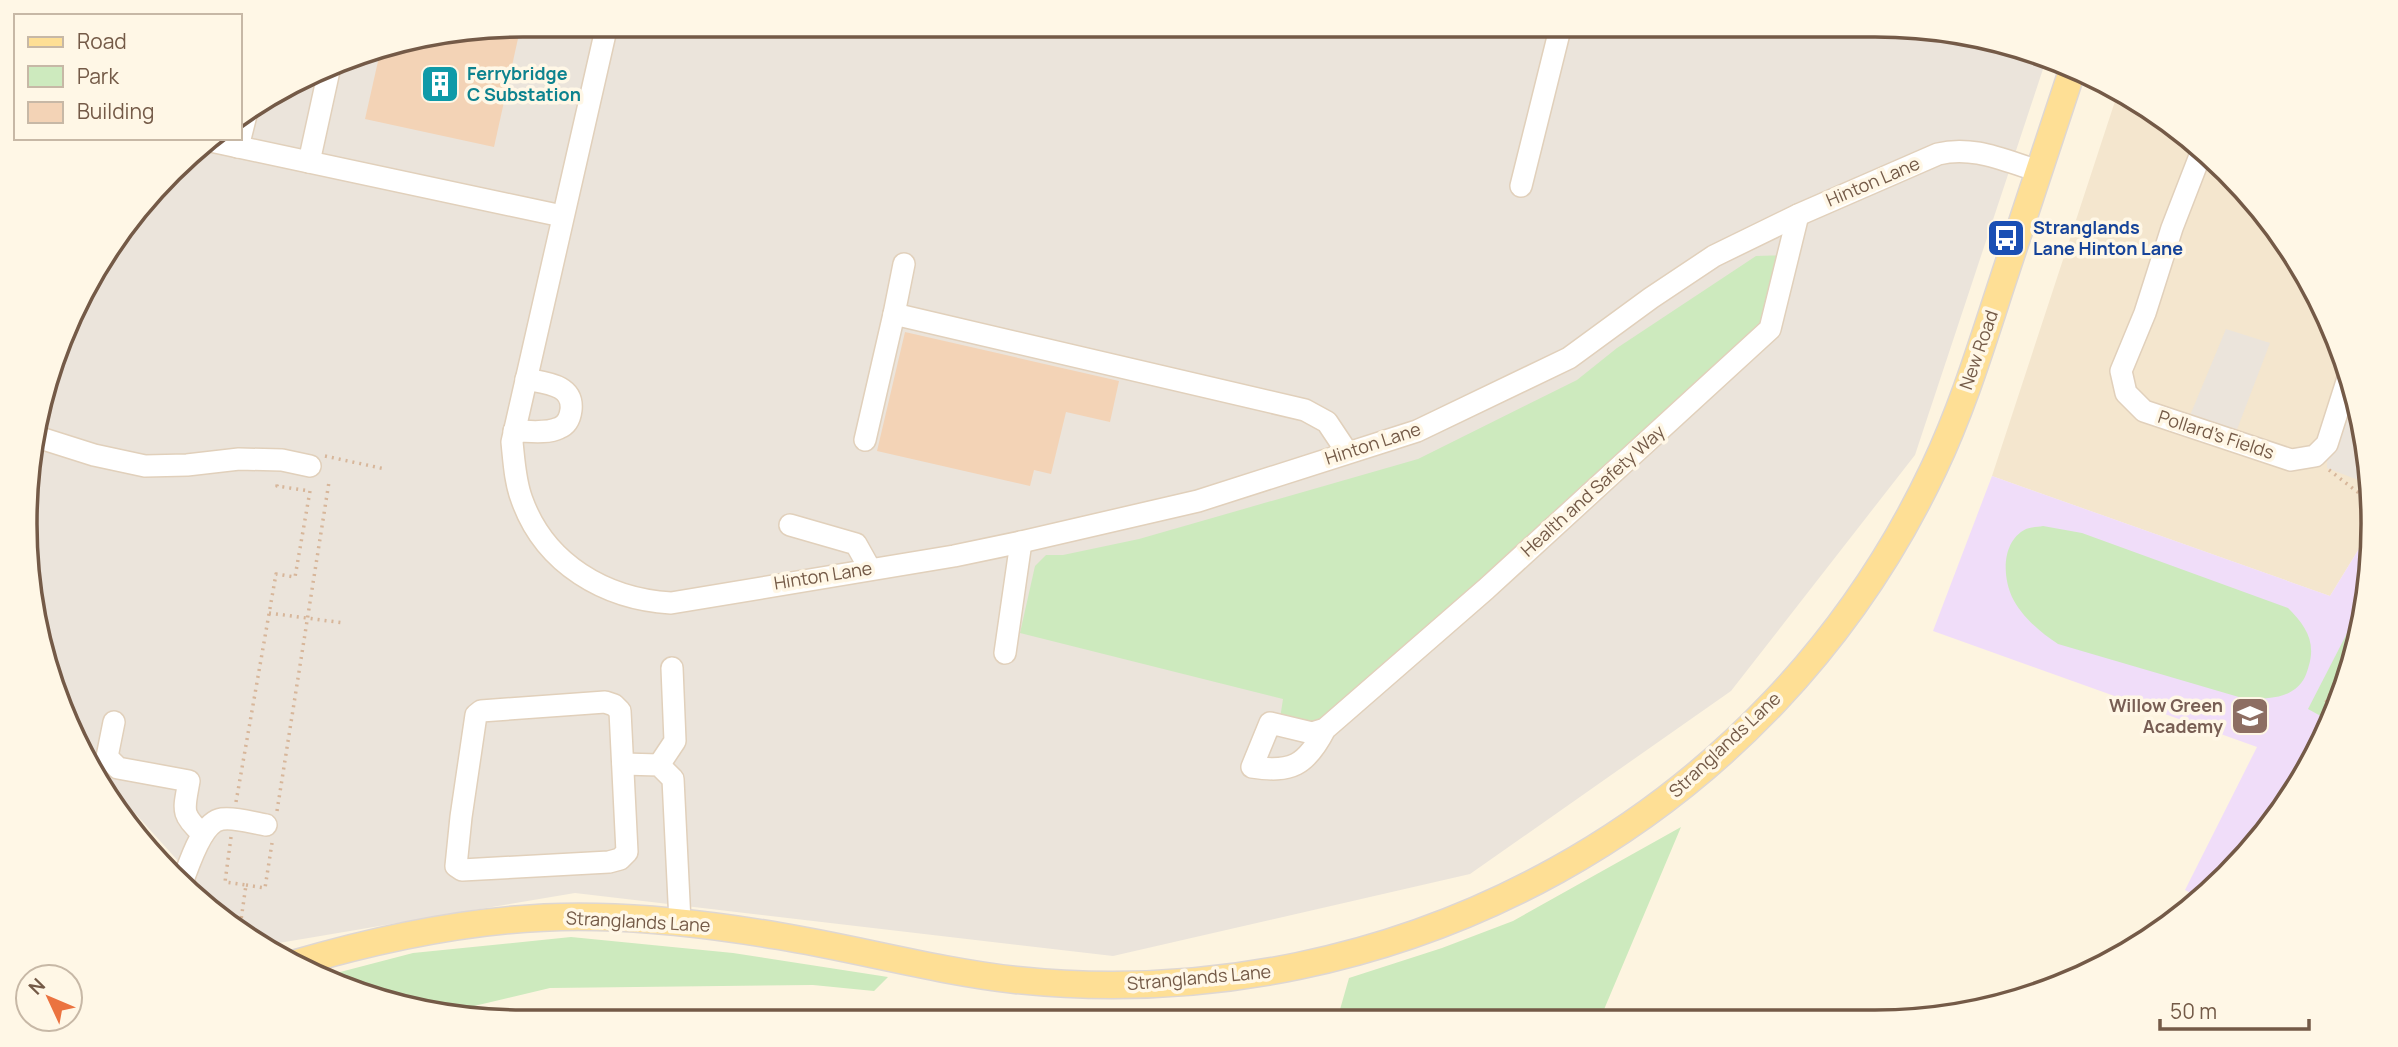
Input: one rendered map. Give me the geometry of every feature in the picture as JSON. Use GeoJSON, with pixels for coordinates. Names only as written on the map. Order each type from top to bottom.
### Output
{"type":"FeatureCollection","features":[{"type":"Feature","properties":{"kind":"main road"},"geometry":{"type":"LineString","coordinates":[[2039,171],[2070,78]]}},
{"type":"Feature","properties":{"kind":"main road","name":"New Road"},"geometry":{"type":"LineString","coordinates":[[1905,524],[1934,469],[1959,411],[2039,171]]}},
{"type":"Feature","properties":{"kind":"main road","name":"Stranglands Lane"},"geometry":{"type":"LineString","coordinates":[[308,960],[384,940],[481,923],[594,917],[680,922],[786,937],[962,972],[1062,984],[1169,984],[1222,980],[1275,972],[1378,947],[1441,926],[1526,888],[1618,834],[1703,770],[1771,706],[1815,656],[1878,570],[1905,524]]}},
{"type":"Feature","properties":{"kind":"street","name":"Hinton Lane"},"geometry":{"type":"LineString","coordinates":[[604,37],[512,442],[521,498],[534,528],[545,542],[564,563],[591,582],[649,601],[671,603],[954,556],[1198,501],[1417,431],[1569,358],[1714,256],[1798,215],[1938,154],[1955,149],[1971,150],[2039,171]]}},
{"type":"Feature","properties":{"kind":"street"},"geometry":{"type":"LineString","coordinates":[[1521,186],[1558,37]]}},
{"type":"Feature","properties":{"kind":"street"},"geometry":{"type":"LineString","coordinates":[[309,162],[327,78]]}},
{"type":"Feature","properties":{"kind":"street"},"geometry":{"type":"LineString","coordinates":[[238,147],[240,140]]}},
{"type":"Feature","properties":{"kind":"street"},"geometry":{"type":"LineString","coordinates":[[220,143],[562,216]]}},
{"type":"Feature","properties":{"kind":"street","name":"Pollard's Fields"},"geometry":{"type":"LineString","coordinates":[[2198,161],[2172,228],[2145,313],[2121,371],[2126,393],[2144,411],[2291,460],[2315,456]]}},
{"type":"Feature","properties":{"kind":"street","name":"Health and Safety Way"},"geometry":{"type":"LineString","coordinates":[[1325,729],[1312,733],[1270,723],[1252,767],[1273,770],[1292,768],[1315,748],[1325,729],[1486,589],[1770,329],[1798,215]]}},
{"type":"Feature","properties":{"kind":"street"},"geometry":{"type":"LineString","coordinates":[[865,440],[904,264]]}},
{"type":"Feature","properties":{"kind":"street"},"geometry":{"type":"LineString","coordinates":[[894,314],[1306,410],[1328,422],[1346,452]]}},
{"type":"Feature","properties":{"kind":"street"},"geometry":{"type":"LineString","coordinates":[[514,432],[559,428],[568,421],[572,406],[568,394],[560,386],[526,379]]}},
{"type":"Feature","properties":{"kind":"street"},"geometry":{"type":"LineString","coordinates":[[2315,456],[2327,444],[2343,393]]}},
{"type":"Feature","properties":{"kind":"street"},"geometry":{"type":"LineString","coordinates":[[44,439],[94,455],[145,466],[187,465],[239,459],[317,461]]}},
{"type":"Feature","properties":{"kind":"street"},"geometry":{"type":"LineString","coordinates":[[790,525],[856,544],[870,569]]}},
{"type":"Feature","properties":{"kind":"street"},"geometry":{"type":"LineString","coordinates":[[1005,653],[1021,542]]}},
{"type":"Feature","properties":{"kind":"street"},"geometry":{"type":"LineString","coordinates":[[659,765],[675,741],[671,668]]}},
{"type":"Feature","properties":{"kind":"street"},"geometry":{"type":"LineString","coordinates":[[605,702],[614,705],[620,711],[623,764],[628,844],[627,852],[620,859],[609,862],[462,870],[456,866],[473,723],[481,711],[605,702]]}},
{"type":"Feature","properties":{"kind":"street"},"geometry":{"type":"LineString","coordinates":[[114,722],[107,757],[118,768],[189,781],[184,812],[187,821],[203,834]]}},
{"type":"Feature","properties":{"kind":"street"},"geometry":{"type":"LineString","coordinates":[[623,764],[659,765],[673,779],[680,922]]}},
{"type":"Feature","properties":{"kind":"street"},"geometry":{"type":"LineString","coordinates":[[186,875],[203,834],[215,821],[233,820],[271,828]]}},
{"type":"Feature","properties":{"kind":"path"},"geometry":{"type":"LineString","coordinates":[[2315,456],[2360,493]]}},
{"type":"Feature","properties":{"kind":"path"},"geometry":{"type":"LineString","coordinates":[[282,460],[277,486],[310,491],[295,577],[276,574],[233,820],[225,882],[265,888],[271,828],[329,482]]}},
{"type":"Feature","properties":{"kind":"path"},"geometry":{"type":"LineString","coordinates":[[317,461],[385,469]]}},
{"type":"Feature","properties":{"kind":"path"},"geometry":{"type":"LineString","coordinates":[[270,613],[344,623]]}},
{"type":"Feature","properties":{"kind":"path"},"geometry":{"type":"LineString","coordinates":[[242,920],[246,885]]}},
{"type":"Feature","properties":{"kind":"shaded area"},"geometry":{"type":"Polygon","coordinates":[[[524,37],[1874,37],[1969,46],[2043,68],[1915,455],[1731,691],[1470,874],[1113,956],[575,893],[277,943],[227,910],[205,890],[119,794],[87,739],[63,680],[46,618],[38,555],[38,492],[46,429],[63,367],[87,308],[137,227],[179,179],[224,140],[242,140],[242,127],[280,102],[337,74],[398,53],[429,46],[524,37]]]}},
{"type":"Feature","properties":{"kind":"shaded area"},"geometry":{"type":"Polygon","coordinates":[[[2115,101],[2171,137],[2219,179],[2261,227],[2296,280],[2324,337],[2345,398],[2357,460],[2360,547],[2330,596],[1992,476],[2115,101]]]}},
{"type":"Feature","properties":{"kind":"shaded area"},"geometry":{"type":"Polygon","coordinates":[[[2226,329],[2270,343],[2233,440],[2186,425],[2226,329]]]}},
{"type":"Feature","properties":{"kind":"shaded area"},"geometry":{"type":"Polygon","coordinates":[[[2338,412],[2349,416],[2359,480],[2327,468],[2327,444],[2338,412]]]}},
{"type":"Feature","properties":{"kind":"shaded area","name":"Willow Green Academy"},"geometry":{"type":"Polygon","coordinates":[[[1992,476],[2330,596],[2360,547],[2357,587],[2345,649],[2311,739],[2261,820],[2219,868],[2191,893],[2185,890],[2257,747],[1933,631],[1992,476]]]}},
{"type":"Feature","properties":{"kind":"green space"},"geometry":{"type":"Polygon","coordinates":[[[1786,255],[1770,329],[1325,729],[1279,725],[1283,699],[1020,633],[1035,566],[1046,555],[1063,555],[1139,539],[1418,459],[1577,380],[1617,348],[1756,256],[1786,255]]]}},
{"type":"Feature","properties":{"kind":"green space"},"geometry":{"type":"Polygon","coordinates":[[[2043,526],[2082,533],[2288,608],[2304,627],[2310,641],[2311,656],[2303,680],[2295,689],[2282,696],[2249,700],[2058,644],[2038,629],[2021,611],[2012,597],[2007,579],[2006,559],[2012,542],[2026,529],[2043,526]]]}},
{"type":"Feature","properties":{"kind":"green space"},"geometry":{"type":"Polygon","coordinates":[[[2350,628],[2321,716],[2308,709],[2350,628]]]}},
{"type":"Feature","properties":{"kind":"green space"},"geometry":{"type":"Polygon","coordinates":[[[1681,827],[1604,1010],[1340,1010],[1349,978],[1442,948],[1513,921],[1681,827]]]}},
{"type":"Feature","properties":{"kind":"green space"},"geometry":{"type":"Polygon","coordinates":[[[571,937],[733,953],[888,977],[874,991],[813,985],[550,988],[470,1007],[398,994],[337,973],[413,953],[571,937]]]}},
{"type":"Feature","properties":{"kind":"building","name":"Ferrybridge C Substation"},"geometry":{"type":"Polygon","coordinates":[[[518,37],[494,147],[365,119],[378,59],[460,41],[518,37]]]}},
{"type":"Feature","properties":{"kind":"building"},"geometry":{"type":"Polygon","coordinates":[[[905,332],[1119,381],[1110,422],[1066,412],[1051,474],[1034,470],[1030,486],[877,451],[905,332]]]}},
{"type":"Feature","properties":{"kind":"place","name":"Ferrybridge C Substation"},"geometry":{"type":"Point","coordinates":[440,84]}},
{"type":"Feature","properties":{"kind":"place","name":"Stranglands Lane Hinton Lane"},"geometry":{"type":"Point","coordinates":[2006,238]}},
{"type":"Feature","properties":{"kind":"place","name":"Willow Green Academy"},"geometry":{"type":"Point","coordinates":[2250,716]}}]}
